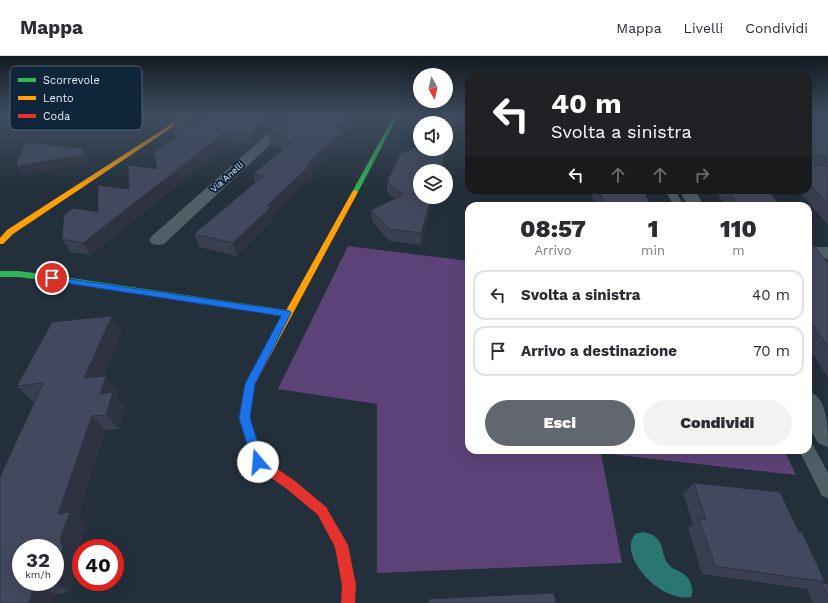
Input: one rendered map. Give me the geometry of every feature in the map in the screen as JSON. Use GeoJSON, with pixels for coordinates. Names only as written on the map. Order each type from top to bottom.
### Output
{"type":"FeatureCollection","features":[{"type":"Feature","properties":{"kind":"street"},"geometry":{"type":"LineString","coordinates":[[0,242],[10,232],[151,140]]}},
{"type":"Feature","properties":{"kind":"street","name":"Via Anelli"},"geometry":{"type":"LineString","coordinates":[[158,240],[269,140]]}},
{"type":"Feature","properties":{"kind":"street"},"geometry":{"type":"LineString","coordinates":[[348,603],[349,585],[341,545],[322,511],[291,485],[258,462],[244,418],[250,384],[287,313],[383,140]]}},
{"type":"Feature","properties":{"kind":"street"},"geometry":{"type":"LineString","coordinates":[[812,252],[828,253]]}},
{"type":"Feature","properties":{"kind":"street"},"geometry":{"type":"LineString","coordinates":[[0,274],[18,274],[52,278],[287,313]]}},
{"type":"Feature","properties":{"kind":"street"},"geometry":{"type":"LineString","coordinates":[[812,408],[827,432]]}},
{"type":"Feature","properties":{"kind":"lane"},"geometry":{"type":"LineString","coordinates":[[809,454],[828,490]]}},
{"type":"Feature","properties":{"kind":"shaded area"},"geometry":{"type":"Polygon","coordinates":[[[348,246],[465,261],[465,454],[601,454],[622,563],[377,573],[377,404],[278,389],[348,246]]]}},
{"type":"Feature","properties":{"kind":"shaded area"},"geometry":{"type":"Polygon","coordinates":[[[610,454],[786,454],[796,475],[610,454]]]}},
{"type":"Feature","properties":{"kind":"shaded area"},"geometry":{"type":"Polygon","coordinates":[[[643,532],[656,537],[669,565],[687,577],[692,587],[691,597],[680,597],[667,593],[656,586],[637,566],[632,554],[631,544],[635,534],[643,532]]]}},
{"type":"Feature","properties":{"kind":"building"},"geometry":{"type":"Polygon","coordinates":[[[173,140],[216,140],[83,243],[62,239],[64,215],[73,208],[98,212],[98,185],[129,189],[128,165],[157,169],[154,152],[173,140]]]}},
{"type":"Feature","properties":{"kind":"building"},"geometry":{"type":"Polygon","coordinates":[[[281,140],[334,140],[307,164],[311,164],[267,206],[271,207],[233,243],[194,234],[263,176],[253,174],[293,141],[281,140]]]}},
{"type":"Feature","properties":{"kind":"building"},"geometry":{"type":"Polygon","coordinates":[[[812,140],[828,140],[828,156],[814,155],[814,165],[828,166],[828,204],[812,187],[812,140]]]}},
{"type":"Feature","properties":{"kind":"building"},"geometry":{"type":"Polygon","coordinates":[[[25,143],[83,148],[83,155],[16,166],[25,143]]]}},
{"type":"Feature","properties":{"kind":"building"},"geometry":{"type":"Polygon","coordinates":[[[413,149],[413,156],[445,156],[442,164],[413,164],[413,204],[430,204],[421,233],[389,229],[371,210],[403,195],[387,181],[401,153],[413,149]]]}},
{"type":"Feature","properties":{"kind":"building"},"geometry":{"type":"Polygon","coordinates":[[[597,194],[645,194],[649,202],[604,202],[601,195],[597,194]]]}},
{"type":"Feature","properties":{"kind":"building"},"geometry":{"type":"Polygon","coordinates":[[[730,194],[770,194],[778,202],[736,202],[730,194]]]}},
{"type":"Feature","properties":{"kind":"building"},"geometry":{"type":"Polygon","coordinates":[[[812,244],[828,263],[828,347],[812,324],[812,244]]]}},
{"type":"Feature","properties":{"kind":"building"},"geometry":{"type":"Polygon","coordinates":[[[112,316],[84,378],[106,376],[100,394],[113,392],[106,415],[92,416],[58,514],[70,512],[60,539],[12,539],[12,591],[32,591],[29,603],[0,603],[0,477],[43,383],[17,386],[52,322],[112,316]]]}},
{"type":"Feature","properties":{"kind":"building"},"geometry":{"type":"Polygon","coordinates":[[[694,483],[780,492],[799,532],[802,532],[825,582],[715,566],[699,519],[706,520],[694,483]]]}},
{"type":"Feature","properties":{"kind":"building"},"geometry":{"type":"Polygon","coordinates":[[[822,583],[828,584],[828,597],[822,583]]]}},
{"type":"Feature","properties":{"kind":"building"},"geometry":{"type":"Polygon","coordinates":[[[554,593],[556,603],[429,603],[428,599],[554,593]]]}},
{"type":"Feature","properties":{"kind":"traffic: fast"},"geometry":{"type":"LineString","coordinates":[[355,192],[383,140]]}},
{"type":"Feature","properties":{"kind":"traffic: fast"},"geometry":{"type":"LineString","coordinates":[[0,274],[18,274],[51,278],[287,313]]}},
{"type":"Feature","properties":{"kind":"traffic: slow"},"geometry":{"type":"LineString","coordinates":[[0,242],[10,232],[151,140]]}},
{"type":"Feature","properties":{"kind":"traffic: slow"},"geometry":{"type":"LineString","coordinates":[[266,355],[355,192]]}},
{"type":"Feature","properties":{"kind":"traffic: jam"},"geometry":{"type":"LineString","coordinates":[[266,355],[250,384],[244,418],[258,462],[291,485],[322,511],[341,545],[349,585],[348,603]]}},
{"type":"Feature","properties":{"kind":"route"},"geometry":{"type":"LineString","coordinates":[[52,278],[287,313],[250,384],[244,418],[258,462]]}}]}
